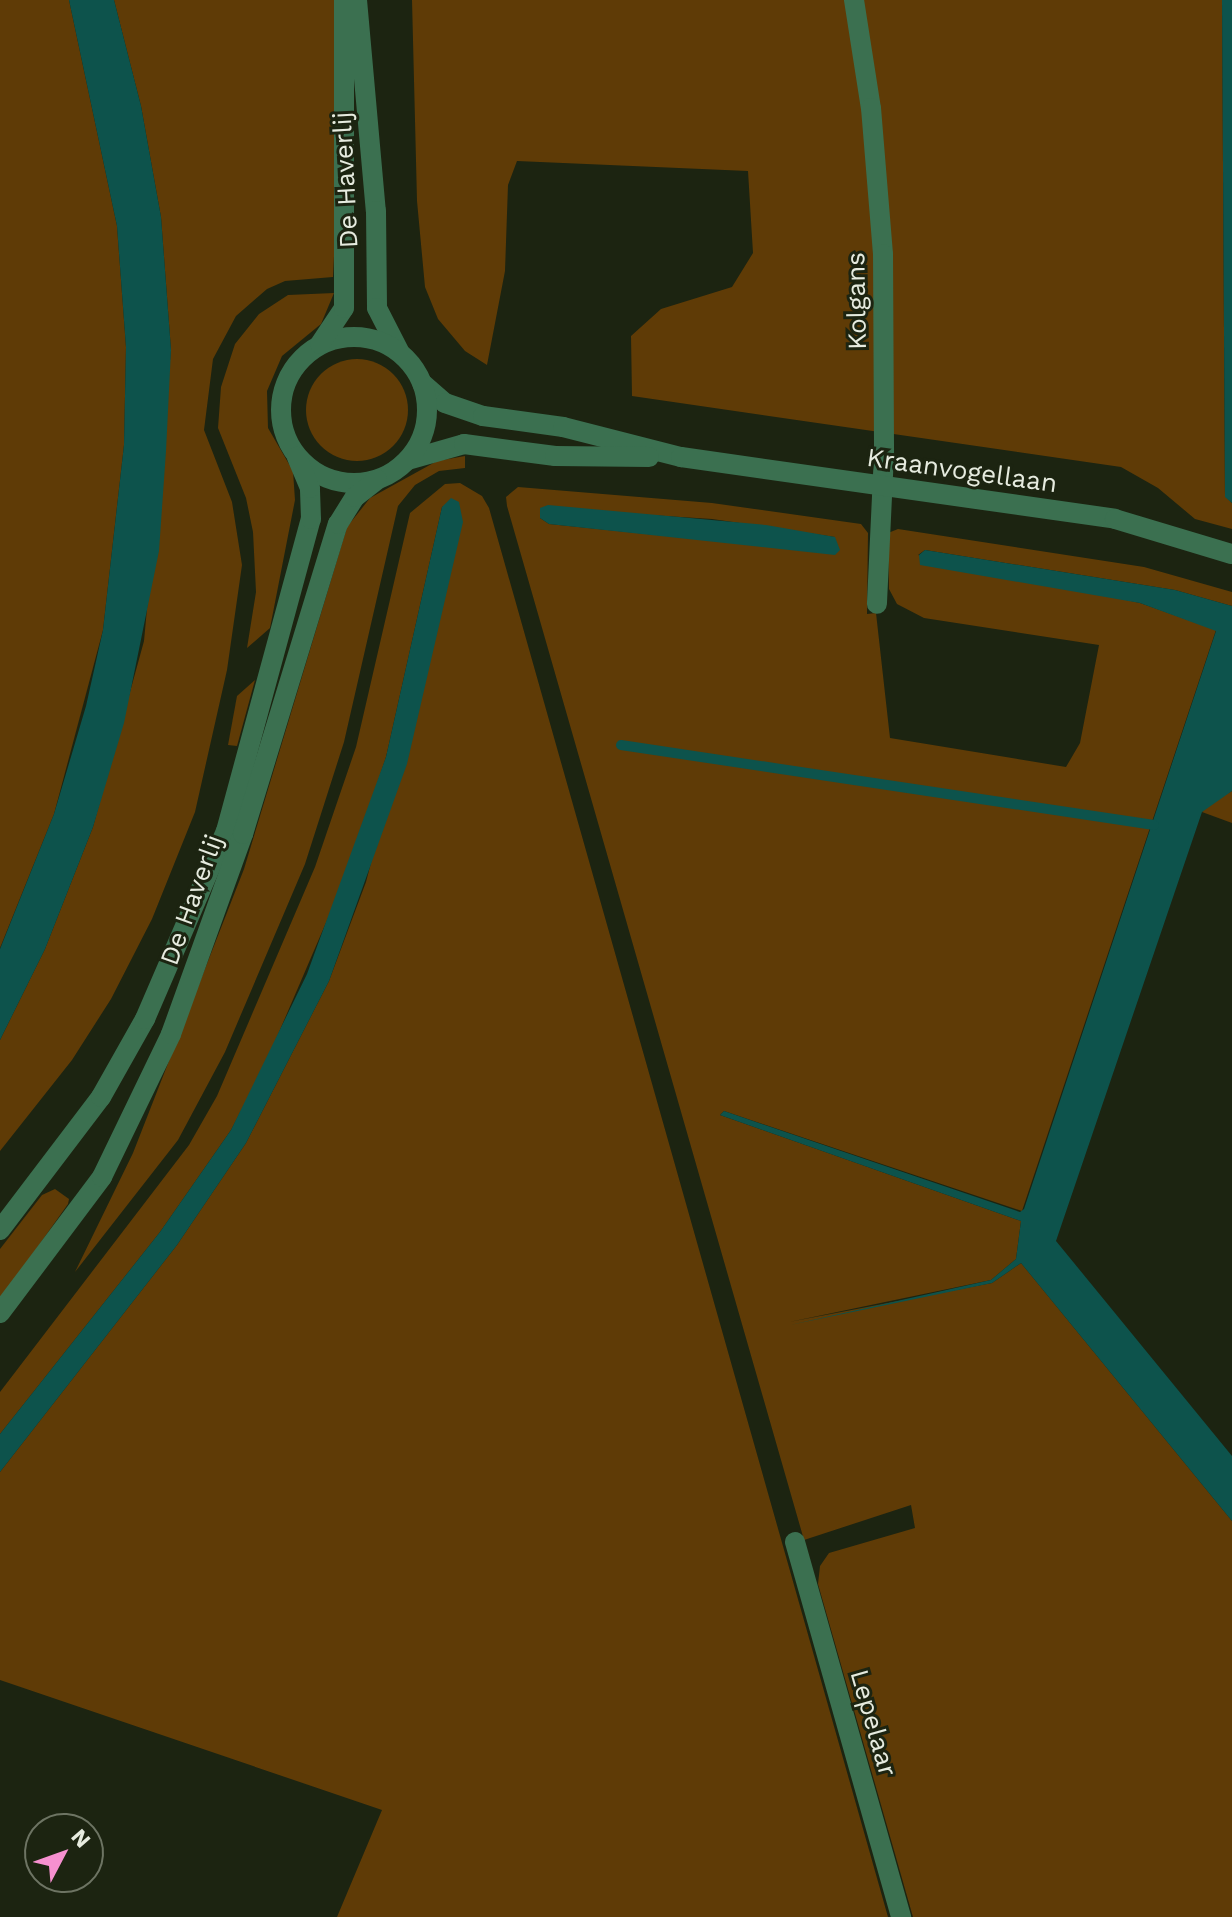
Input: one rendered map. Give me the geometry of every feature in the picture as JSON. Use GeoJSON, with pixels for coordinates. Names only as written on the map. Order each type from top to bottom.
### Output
{"type":"FeatureCollection","features":[{"type":"Feature","properties":{"kind":"street","name":"De Haverlij"},"geometry":{"type":"LineString","coordinates":[[320,344],[344,308],[344,0]]}},
{"type":"Feature","properties":{"kind":"street","name":"De Haverlij"},"geometry":{"type":"LineString","coordinates":[[357,0],[376,211],[377,308],[399,351]]}},
{"type":"Feature","properties":{"kind":"street","name":"Kolgans"},"geometry":{"type":"LineString","coordinates":[[854,0],[871,108],[883,254],[882,486],[877,604]]}},
{"type":"Feature","properties":{"kind":"street"},"geometry":{"type":"LineString","coordinates":[[343,336],[368,337],[399,351],[422,383],[426,429],[408,460],[377,480],[330,480],[297,457],[280,417],[282,394],[300,359],[320,344],[343,336]]}},
{"type":"Feature","properties":{"kind":"street","name":"Kraanvogellaan"},"geometry":{"type":"LineString","coordinates":[[422,383],[445,403],[469,413],[563,427],[681,457],[1115,519],[1232,554]]}},
{"type":"Feature","properties":{"kind":"street","name":"Kraanvogellaan"},"geometry":{"type":"LineString","coordinates":[[408,460],[464,444],[555,456],[681,457]]}},
{"type":"Feature","properties":{"kind":"street","name":"De Haverlij"},"geometry":{"type":"LineString","coordinates":[[0,1230],[101,1097],[145,1019],[226,831],[311,519],[310,488],[297,457]]}},
{"type":"Feature","properties":{"kind":"street","name":"De Haverlij"},"geometry":{"type":"LineString","coordinates":[[0,1313],[102,1177],[171,1034],[243,834],[338,524],[355,497],[377,480]]}},
{"type":"Feature","properties":{"kind":"street","name":"Lepelaar"},"geometry":{"type":"LineString","coordinates":[[795,1542],[901,1917]]}},
{"type":"Feature","properties":{"kind":"shaded area"},"geometry":{"type":"Polygon","coordinates":[[[0,0],[69,0],[117,226],[126,347],[124,445],[103,630],[54,814],[0,948],[0,0]]]}},
{"type":"Feature","properties":{"kind":"shaded area"},"geometry":{"type":"Polygon","coordinates":[[[114,0],[335,0],[341,110],[333,277],[285,281],[267,289],[236,316],[213,359],[204,430],[232,502],[242,565],[227,670],[195,812],[152,919],[111,999],[72,1060],[0,1151],[0,1040],[45,949],[93,827],[144,641],[171,350],[161,217],[141,106],[114,0]]]}},
{"type":"Feature","properties":{"kind":"shaded area"},"geometry":{"type":"Polygon","coordinates":[[[412,0],[1222,0],[1225,496],[1232,503],[1232,529],[1195,519],[1158,488],[1121,467],[632,396],[631,336],[661,309],[732,287],[753,253],[748,171],[517,161],[508,185],[505,271],[487,365],[465,351],[438,319],[425,287],[417,201],[412,0]]]}},
{"type":"Feature","properties":{"kind":"shaded area"},"geometry":{"type":"Polygon","coordinates":[[[334,293],[321,324],[282,356],[267,391],[268,428],[293,471],[295,500],[270,628],[247,648],[256,592],[253,532],[246,498],[218,428],[221,387],[235,344],[259,314],[288,295],[334,293]]]}},
{"type":"Feature","properties":{"kind":"shaded area"},"geometry":{"type":"Polygon","coordinates":[[[357,359],[376,363],[393,374],[404,391],[408,410],[404,429],[393,446],[376,457],[357,461],[338,457],[321,446],[310,429],[306,410],[310,391],[321,374],[338,363],[357,359]]]}},
{"type":"Feature","properties":{"kind":"shaded area"},"geometry":{"type":"Polygon","coordinates":[[[465,456],[465,468],[439,471],[415,485],[398,506],[344,742],[305,864],[225,1052],[178,1140],[75,1272],[133,1153],[244,869],[347,527],[370,498],[437,461],[465,456]]]}},
{"type":"Feature","properties":{"kind":"shaded area"},"geometry":{"type":"Polygon","coordinates":[[[460,483],[482,496],[489,508],[888,1917],[337,1917],[382,1810],[0,1680],[0,1472],[177,1245],[246,1143],[329,981],[366,882],[461,517],[449,504],[442,507],[386,757],[346,876],[267,1060],[231,1130],[160,1232],[0,1434],[0,1392],[189,1145],[217,1096],[315,867],[356,747],[410,513],[445,484],[460,483]]]}},
{"type":"Feature","properties":{"kind":"shaded area"},"geometry":{"type":"Polygon","coordinates":[[[518,487],[712,503],[861,524],[868,533],[867,614],[876,613],[890,738],[1066,767],[1080,743],[1099,645],[924,618],[897,604],[889,589],[888,533],[898,529],[1144,567],[1232,592],[1232,606],[1175,590],[925,550],[918,555],[1140,603],[1216,630],[1022,1211],[724,1111],[720,1115],[1021,1221],[1016,1259],[991,1280],[789,1322],[992,1283],[1021,1263],[1232,1521],[1232,1917],[913,1917],[818,1584],[820,1566],[829,1553],[915,1528],[911,1505],[804,1540],[506,497],[518,487]],[[541,508],[540,518],[549,524],[765,546],[835,537],[712,519],[541,508]]]}},
{"type":"Feature","properties":{"kind":"shaded area"},"geometry":{"type":"Polygon","coordinates":[[[255,680],[237,746],[228,745],[237,696],[255,680]]]}},
{"type":"Feature","properties":{"kind":"shaded area"},"geometry":{"type":"Polygon","coordinates":[[[1232,791],[1232,823],[1202,812],[1207,805],[1232,791]]]}},
{"type":"Feature","properties":{"kind":"shaded area"},"geometry":{"type":"Polygon","coordinates":[[[55,1189],[69,1199],[68,1204],[0,1300],[0,1249],[42,1195],[55,1189]]]}},
{"type":"Feature","properties":{"kind":"water"},"geometry":{"type":"Polygon","coordinates":[[[69,0],[114,0],[141,106],[161,217],[171,350],[166,451],[159,551],[124,723],[93,827],[45,949],[0,1040],[0,949],[54,814],[86,706],[103,630],[124,445],[126,347],[117,226],[69,0]]]}},
{"type":"Feature","properties":{"kind":"water"},"geometry":{"type":"Polygon","coordinates":[[[1222,0],[1232,0],[1232,503],[1225,497],[1222,0]]]}},
{"type":"Feature","properties":{"kind":"water"},"geometry":{"type":"Polygon","coordinates":[[[451,498],[459,502],[463,522],[407,764],[329,981],[246,1143],[177,1245],[0,1472],[0,1434],[160,1232],[231,1130],[307,974],[386,757],[442,507],[451,498]]]}},
{"type":"Feature","properties":{"kind":"water"},"geometry":{"type":"Polygon","coordinates":[[[548,505],[766,525],[835,537],[840,550],[835,555],[549,524],[540,518],[540,508],[548,505]]]}},
{"type":"Feature","properties":{"kind":"water"},"geometry":{"type":"Polygon","coordinates":[[[925,550],[1175,590],[1232,606],[1232,791],[1202,812],[1056,1241],[1232,1456],[1232,1521],[1021,1263],[992,1283],[790,1325],[991,1280],[1016,1259],[1021,1221],[720,1115],[724,1111],[1020,1212],[1024,1209],[1216,631],[1140,603],[920,565],[919,555],[925,550]]]}},
{"type":"Feature","properties":{"kind":"waterway"},"geometry":{"type":"LineString","coordinates":[[621,745],[1154,825]]}}]}
